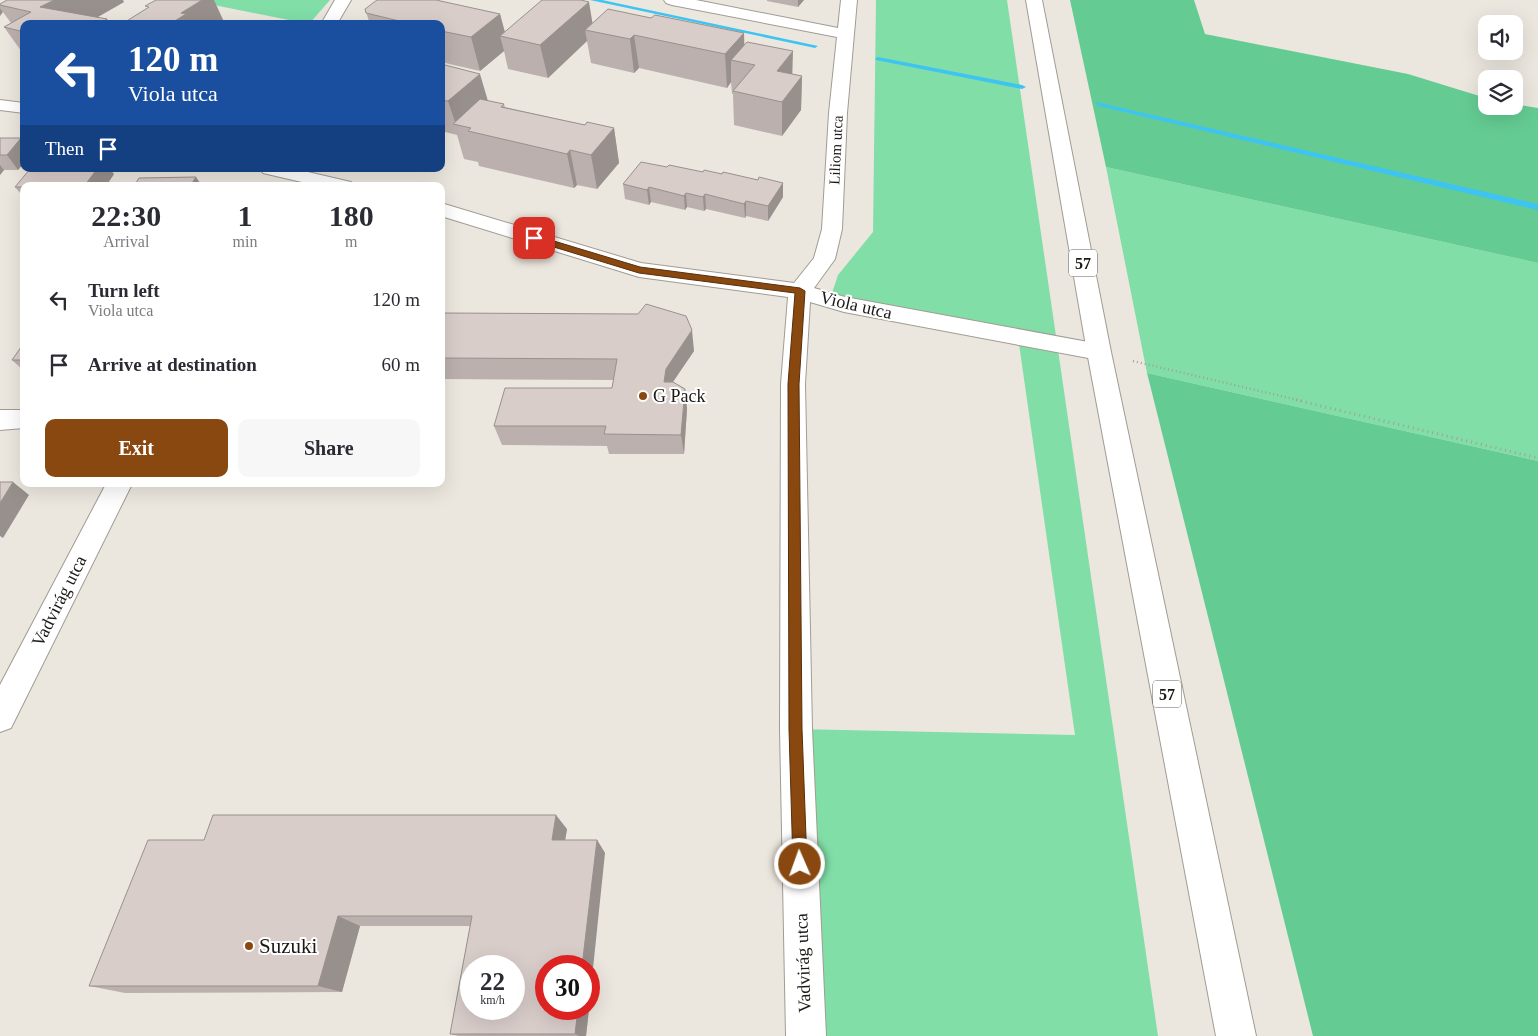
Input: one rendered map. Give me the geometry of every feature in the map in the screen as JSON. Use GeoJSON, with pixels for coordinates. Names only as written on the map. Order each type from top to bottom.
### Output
{"type":"FeatureCollection","features":[{"type":"Feature","properties":{"kind":"street"},"geometry":{"type":"LineString","coordinates":[[331,20],[343,0]]}},
{"type":"Feature","properties":{"kind":"street"},"geometry":{"type":"LineString","coordinates":[[672,0],[845,34]]}},
{"type":"Feature","properties":{"kind":"street","name":"Liliom utca"},"geometry":{"type":"LineString","coordinates":[[800,291],[824,258],[832,229],[849,0]]}},
{"type":"Feature","properties":{"kind":"street","name":"57"},"geometry":{"type":"LineString","coordinates":[[1034,0],[1099,352],[1236,1036]]}},
{"type":"Feature","properties":{"kind":"street"},"geometry":{"type":"LineString","coordinates":[[0,105],[20,108]]}},
{"type":"Feature","properties":{"kind":"street"},"geometry":{"type":"LineString","coordinates":[[278,176],[318,182]]}},
{"type":"Feature","properties":{"kind":"street","name":"Viola utca"},"geometry":{"type":"LineString","coordinates":[[445,211],[639,270],[800,291],[844,304],[1099,352]]}},
{"type":"Feature","properties":{"kind":"street","name":"Vadvirág utca"},"geometry":{"type":"LineString","coordinates":[[800,291],[794,384],[796,729],[806,1036]]}},
{"type":"Feature","properties":{"kind":"street"},"geometry":{"type":"LineString","coordinates":[[0,420],[20,419]]}},
{"type":"Feature","properties":{"kind":"street","name":"Vadvirág utca"},"geometry":{"type":"LineString","coordinates":[[0,717],[117,487]]}},
{"type":"Feature","properties":{"kind":"path"},"geometry":{"type":"LineString","coordinates":[[1099,352],[1538,458]]}},
{"type":"Feature","properties":{"kind":"green space"},"geometry":{"type":"Polygon","coordinates":[[[189,0],[330,0],[312,20],[289,20],[189,0]]]}},
{"type":"Feature","properties":{"kind":"green space"},"geometry":{"type":"Polygon","coordinates":[[[876,0],[1007,0],[1158,1036],[801,1036],[796,729],[1075,735],[1018,337],[827,308],[838,275],[873,232],[876,0]]]}},
{"type":"Feature","properties":{"kind":"green space"},"geometry":{"type":"Polygon","coordinates":[[[1070,0],[1194,0],[1205,34],[1408,74],[1478,96],[1478,115],[1523,115],[1523,106],[1538,108],[1538,263],[1106,167],[1070,0]]]}},
{"type":"Feature","properties":{"kind":"green space"},"geometry":{"type":"Polygon","coordinates":[[[1106,167],[1538,263],[1538,461],[1147,373],[1106,167]]]}},
{"type":"Feature","properties":{"kind":"green space"},"geometry":{"type":"Polygon","coordinates":[[[1147,373],[1538,461],[1538,1036],[1313,1036],[1147,373]]]}},
{"type":"Feature","properties":{"kind":"building"},"geometry":{"type":"Polygon","coordinates":[[[7,0],[54,0],[40,7],[107,19],[20,20],[20,31],[4,27],[31,12],[0,4],[7,0]]]}},
{"type":"Feature","properties":{"kind":"building"},"geometry":{"type":"Polygon","coordinates":[[[156,0],[202,0],[181,13],[186,14],[176,20],[128,20],[149,7],[145,6],[156,0]]]}},
{"type":"Feature","properties":{"kind":"building"},"geometry":{"type":"Polygon","coordinates":[[[377,0],[436,0],[500,14],[471,37],[445,32],[445,20],[395,20],[366,13],[365,9],[377,0]]]}},
{"type":"Feature","properties":{"kind":"building"},"geometry":{"type":"Polygon","coordinates":[[[542,0],[581,0],[589,2],[540,45],[500,36],[542,0]]]}},
{"type":"Feature","properties":{"kind":"building"},"geometry":{"type":"Polygon","coordinates":[[[608,9],[651,18],[655,15],[744,33],[725,54],[634,35],[630,39],[585,30],[608,9]]]}},
{"type":"Feature","properties":{"kind":"building"},"geometry":{"type":"Polygon","coordinates":[[[747,42],[793,51],[777,71],[802,76],[782,102],[733,91],[755,65],[731,60],[747,42]]]}},
{"type":"Feature","properties":{"kind":"building"},"geometry":{"type":"Polygon","coordinates":[[[445,65],[480,74],[448,101],[445,101],[445,65]]]}},
{"type":"Feature","properties":{"kind":"building"},"geometry":{"type":"Polygon","coordinates":[[[480,99],[504,104],[501,107],[585,125],[587,122],[614,128],[591,155],[570,150],[567,154],[468,131],[471,128],[453,124],[480,99]]]}},
{"type":"Feature","properties":{"kind":"building"},"geometry":{"type":"Polygon","coordinates":[[[0,138],[20,138],[7,155],[0,155],[0,138]]]}},
{"type":"Feature","properties":{"kind":"building"},"geometry":{"type":"Polygon","coordinates":[[[641,162],[703,172],[704,170],[722,174],[723,172],[758,180],[759,177],[783,183],[768,206],[746,201],[744,204],[705,194],[703,197],[686,193],[684,196],[649,187],[647,190],[623,184],[641,162]]]}},
{"type":"Feature","properties":{"kind":"building"},"geometry":{"type":"Polygon","coordinates":[[[28,172],[95,172],[87,182],[20,182],[20,187],[15,187],[28,172]]]}},
{"type":"Feature","properties":{"kind":"building"},"geometry":{"type":"Polygon","coordinates":[[[196,177],[193,182],[136,182],[139,178],[196,177]]]}},
{"type":"Feature","properties":{"kind":"building","name":"G Pack"},"geometry":{"type":"Polygon","coordinates":[[[646,304],[686,316],[692,330],[666,369],[664,382],[673,382],[685,389],[681,435],[604,434],[606,426],[494,426],[505,388],[612,388],[617,359],[445,358],[445,313],[638,314],[646,304]]]}},
{"type":"Feature","properties":{"kind":"building"},"geometry":{"type":"Polygon","coordinates":[[[20,349],[20,360],[12,360],[20,349]]]}},
{"type":"Feature","properties":{"kind":"building"},"geometry":{"type":"Polygon","coordinates":[[[0,482],[13,482],[0,503],[0,482]]]}},
{"type":"Feature","properties":{"kind":"building","name":"Suzuki"},"geometry":{"type":"Polygon","coordinates":[[[213,815],[556,815],[552,840],[597,840],[583,955],[535,955],[535,1020],[577,1020],[575,1034],[450,1034],[460,980],[460,1020],[525,1020],[525,955],[465,955],[472,916],[338,916],[318,986],[89,986],[148,840],[204,840],[213,815]]]}},
{"type":"Feature","properties":{"kind":"waterway"},"geometry":{"type":"LineString","coordinates":[[593,0],[815,46]]}},
{"type":"Feature","properties":{"kind":"waterway"},"geometry":{"type":"LineString","coordinates":[[878,59],[1022,87]]}},
{"type":"Feature","properties":{"kind":"waterway"},"geometry":{"type":"LineString","coordinates":[[1099,104],[1538,207]]}},
{"type":"Feature","properties":{"kind":"place","name":"G Pack"},"geometry":{"type":"Point","coordinates":[643,396]}},
{"type":"Feature","properties":{"kind":"place","name":"Suzuki"},"geometry":{"type":"Point","coordinates":[249,946]}},
{"type":"Feature","properties":{"kind":"route"},"geometry":{"type":"LineString","coordinates":[[534,238],[639,270],[726,283],[800,291],[794,384],[796,729],[800,864]]}}]}
